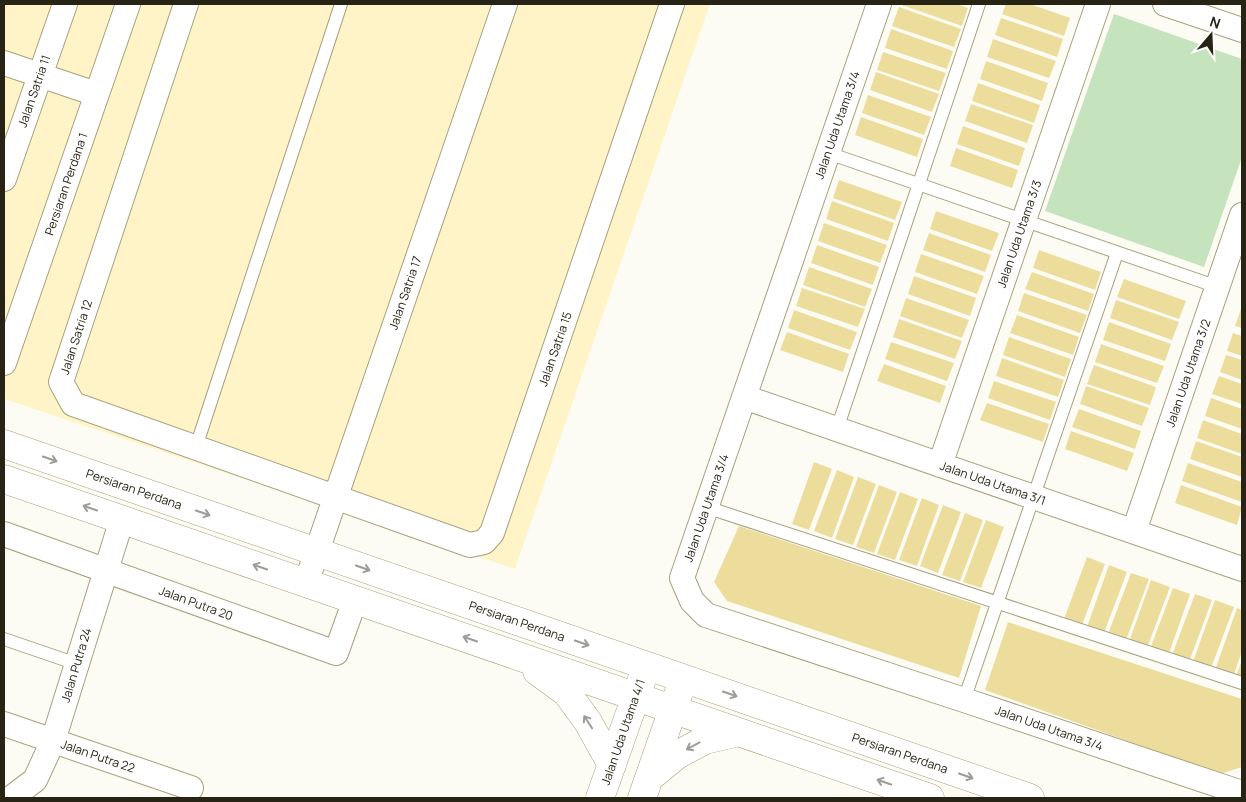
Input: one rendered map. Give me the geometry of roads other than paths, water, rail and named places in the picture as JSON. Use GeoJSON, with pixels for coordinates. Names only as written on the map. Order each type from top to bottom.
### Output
{"type":"FeatureCollection","features":[{"type":"Feature","properties":{"kind":"main road","name":"Persiaran Perdana"},"geometry":{"type":"LineString","coordinates":[[4,444],[1030,798]]}},
{"type":"Feature","properties":{"kind":"main road"},"geometry":{"type":"LineString","coordinates":[[4,478],[930,798]]}},
{"type":"Feature","properties":{"kind":"main road"},"geometry":{"type":"LineString","coordinates":[[516,655],[567,693],[588,722],[612,765]]}},
{"type":"Feature","properties":{"kind":"main road","name":"Jalan Uda Utama 4/1"},"geometry":{"type":"LineString","coordinates":[[600,798],[647,666]]}},
{"type":"Feature","properties":{"kind":"main road"},"geometry":{"type":"LineString","coordinates":[[645,788],[684,678]]}},
{"type":"Feature","properties":{"kind":"main road"},"geometry":{"type":"LineString","coordinates":[[645,788],[677,755],[705,740],[740,732]]}},
{"type":"Feature","properties":{"kind":"street","name":"Jalan Satria 11"},"geometry":{"type":"LineString","coordinates":[[4,179],[65,4]]}},
{"type":"Feature","properties":{"kind":"street","name":"Persiaran Perdana 1"},"geometry":{"type":"LineString","coordinates":[[4,364],[128,4]]}},
{"type":"Feature","properties":{"kind":"street","name":"Jalan Satria 12"},"geometry":{"type":"LineString","coordinates":[[186,4],[61,382],[73,404],[335,497]]}},
{"type":"Feature","properties":{"kind":"street","name":"Jalan Satria 17"},"geometry":{"type":"LineString","coordinates":[[306,583],[505,4]]}},
{"type":"Feature","properties":{"kind":"street","name":"Jalan Satria 15"},"geometry":{"type":"LineString","coordinates":[[335,497],[470,545],[484,542],[492,533],[672,4]]}},
{"type":"Feature","properties":{"kind":"street","name":"Jalan Uda Utama 3/4"},"geometry":{"type":"LineString","coordinates":[[879,4],[682,578],[692,601],[706,616],[1242,793]]}},
{"type":"Feature","properties":{"kind":"street","name":"Jalan Uda Utama 3/3"},"geometry":{"type":"LineString","coordinates":[[940,465],[1098,4]]}},
{"type":"Feature","properties":{"kind":"street"},"geometry":{"type":"LineString","coordinates":[[1171,5],[1242,30]]}},
{"type":"Feature","properties":{"kind":"street"},"geometry":{"type":"LineString","coordinates":[[4,63],[96,94]]}},
{"type":"Feature","properties":{"kind":"street","name":"Jalan Uda Utama 3/2"},"geometry":{"type":"LineString","coordinates":[[1134,531],[1242,215]]}},
{"type":"Feature","properties":{"kind":"street","name":"Jalan Uda Utama 3/1"},"geometry":{"type":"LineString","coordinates":[[744,397],[1241,566]]}},
{"type":"Feature","properties":{"kind":"street","name":"Jalan Putra 24"},"geometry":{"type":"LineString","coordinates":[[10,798],[35,780],[53,741],[122,519]]}},
{"type":"Feature","properties":{"kind":"street","name":"Jalan Putra 20"},"geometry":{"type":"LineString","coordinates":[[4,534],[336,653],[355,600]]}},
{"type":"Feature","properties":{"kind":"street","name":"Jalan Putra 22"},"geometry":{"type":"LineString","coordinates":[[4,724],[191,788]]}},
{"type":"Feature","properties":{"kind":"lane"},"geometry":{"type":"LineString","coordinates":[[196,447],[341,4]]}},
{"type":"Feature","properties":{"kind":"lane"},"geometry":{"type":"LineString","coordinates":[[837,429],[979,4]]}},
{"type":"Feature","properties":{"kind":"lane"},"geometry":{"type":"LineString","coordinates":[[828,153],[1218,287]]}},
{"type":"Feature","properties":{"kind":"lane"},"geometry":{"type":"LineString","coordinates":[[964,700],[1117,253]]}},
{"type":"Feature","properties":{"kind":"lane"},"geometry":{"type":"LineString","coordinates":[[706,507],[1242,683]]}},
{"type":"Feature","properties":{"kind":"lane"},"geometry":{"type":"LineString","coordinates":[[4,639],[77,664]]}}]}
